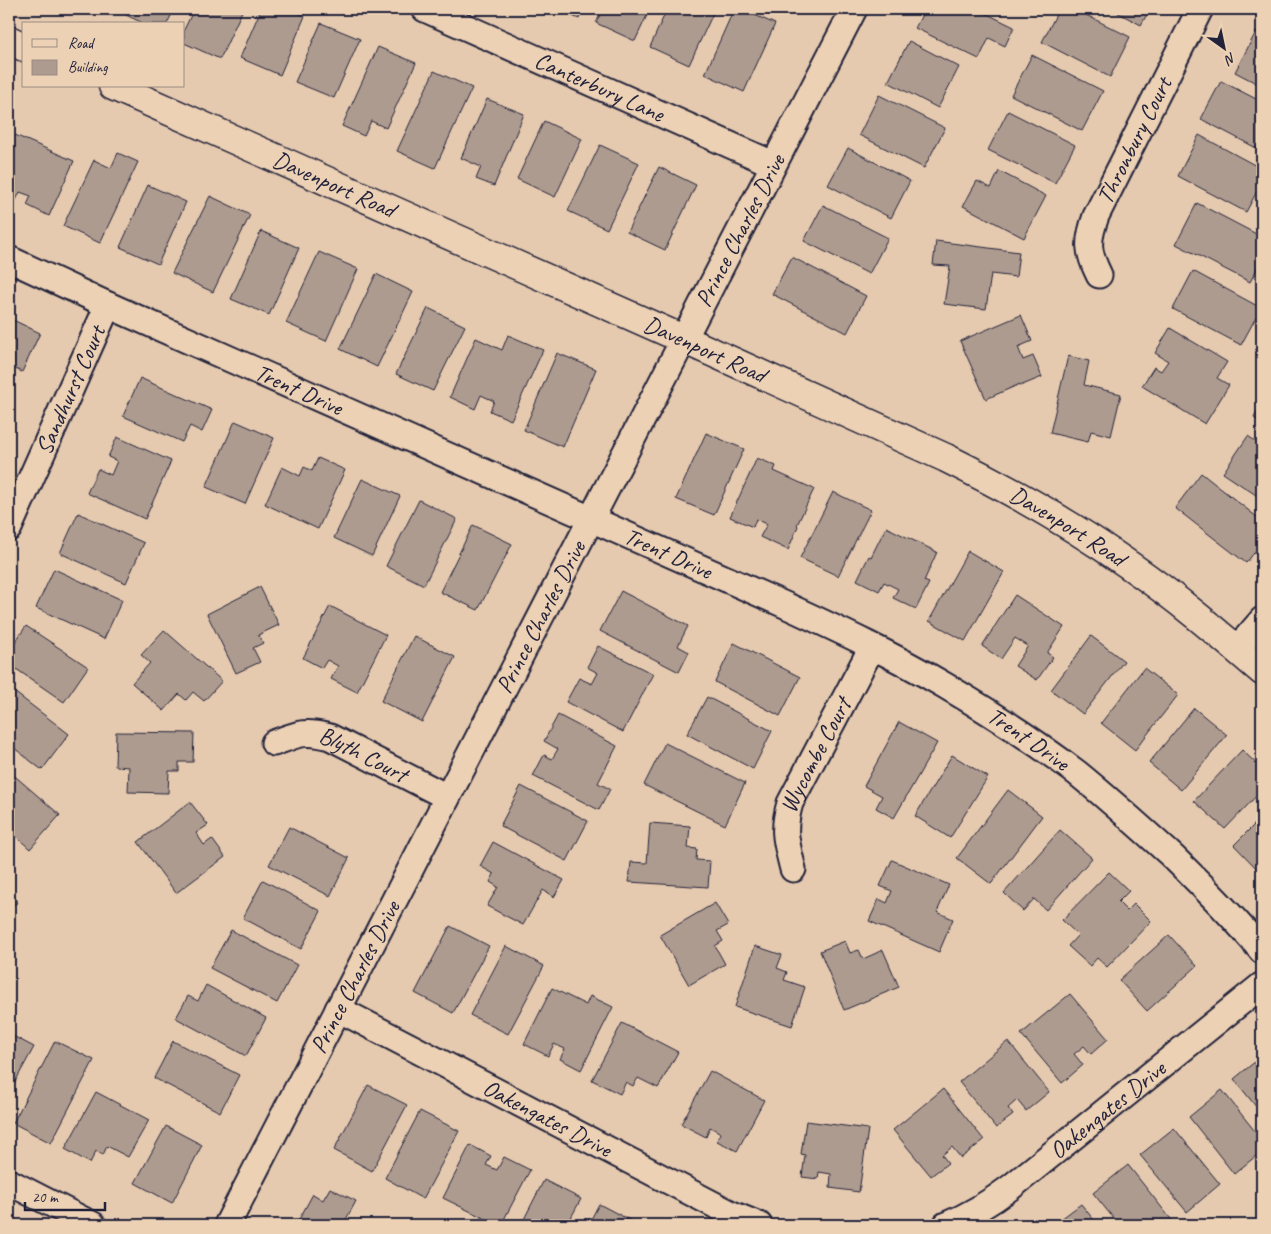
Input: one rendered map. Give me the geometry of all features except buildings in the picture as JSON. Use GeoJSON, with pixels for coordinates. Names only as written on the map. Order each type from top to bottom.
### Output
{"type":"FeatureCollection","features":[{"type":"Feature","properties":{"kind":"street","name":"Canterbury Lane"},"geometry":{"type":"LineString","coordinates":[[425,9],[773,164]]}},
{"type":"Feature","properties":{"kind":"street","name":"Prince Charles Drive"},"geometry":{"type":"LineString","coordinates":[[227,1225],[854,9]]}},
{"type":"Feature","properties":{"kind":"street","name":"Thronbury Court"},"geometry":{"type":"LineString","coordinates":[[1099,275],[1089,251],[1090,233],[1096,216],[1200,9]]}},
{"type":"Feature","properties":{"kind":"street"},"geometry":{"type":"LineString","coordinates":[[9,40],[22,46]]}},
{"type":"Feature","properties":{"kind":"street","name":"Davenport Road"},"geometry":{"type":"LineString","coordinates":[[118,88],[683,339],[946,458],[1013,492],[1130,565],[1195,614],[1262,671]]}},
{"type":"Feature","properties":{"kind":"street","name":"Trent Drive"},"geometry":{"type":"LineString","coordinates":[[9,259],[108,305],[785,605],[872,647],[944,685],[1021,733],[1075,772],[1179,863],[1228,912],[1262,951]]}},
{"type":"Feature","properties":{"kind":"street","name":"Sandhurst Court"},"geometry":{"type":"LineString","coordinates":[[9,528],[108,305]]}},
{"type":"Feature","properties":{"kind":"street"},"geometry":{"type":"LineString","coordinates":[[1237,649],[1262,620]]}},
{"type":"Feature","properties":{"kind":"street","name":"Wycombe Court"},"geometry":{"type":"LineString","coordinates":[[792,869],[785,836],[790,802],[872,647]]}},
{"type":"Feature","properties":{"kind":"street","name":"Blyth Court"},"geometry":{"type":"LineString","coordinates":[[274,743],[298,734],[314,733],[330,737],[447,797]]}},
{"type":"Feature","properties":{"kind":"street","name":"Oakengates Drive"},"geometry":{"type":"LineString","coordinates":[[946,1225],[987,1205],[1012,1187],[1262,986]]}},
{"type":"Feature","properties":{"kind":"street","name":"Oakengates Drive"},"geometry":{"type":"LineString","coordinates":[[338,1009],[732,1214],[760,1225]]}},
{"type":"Feature","properties":{"kind":"street"},"geometry":{"type":"LineString","coordinates":[[9,1182],[93,1225]]}}]}
